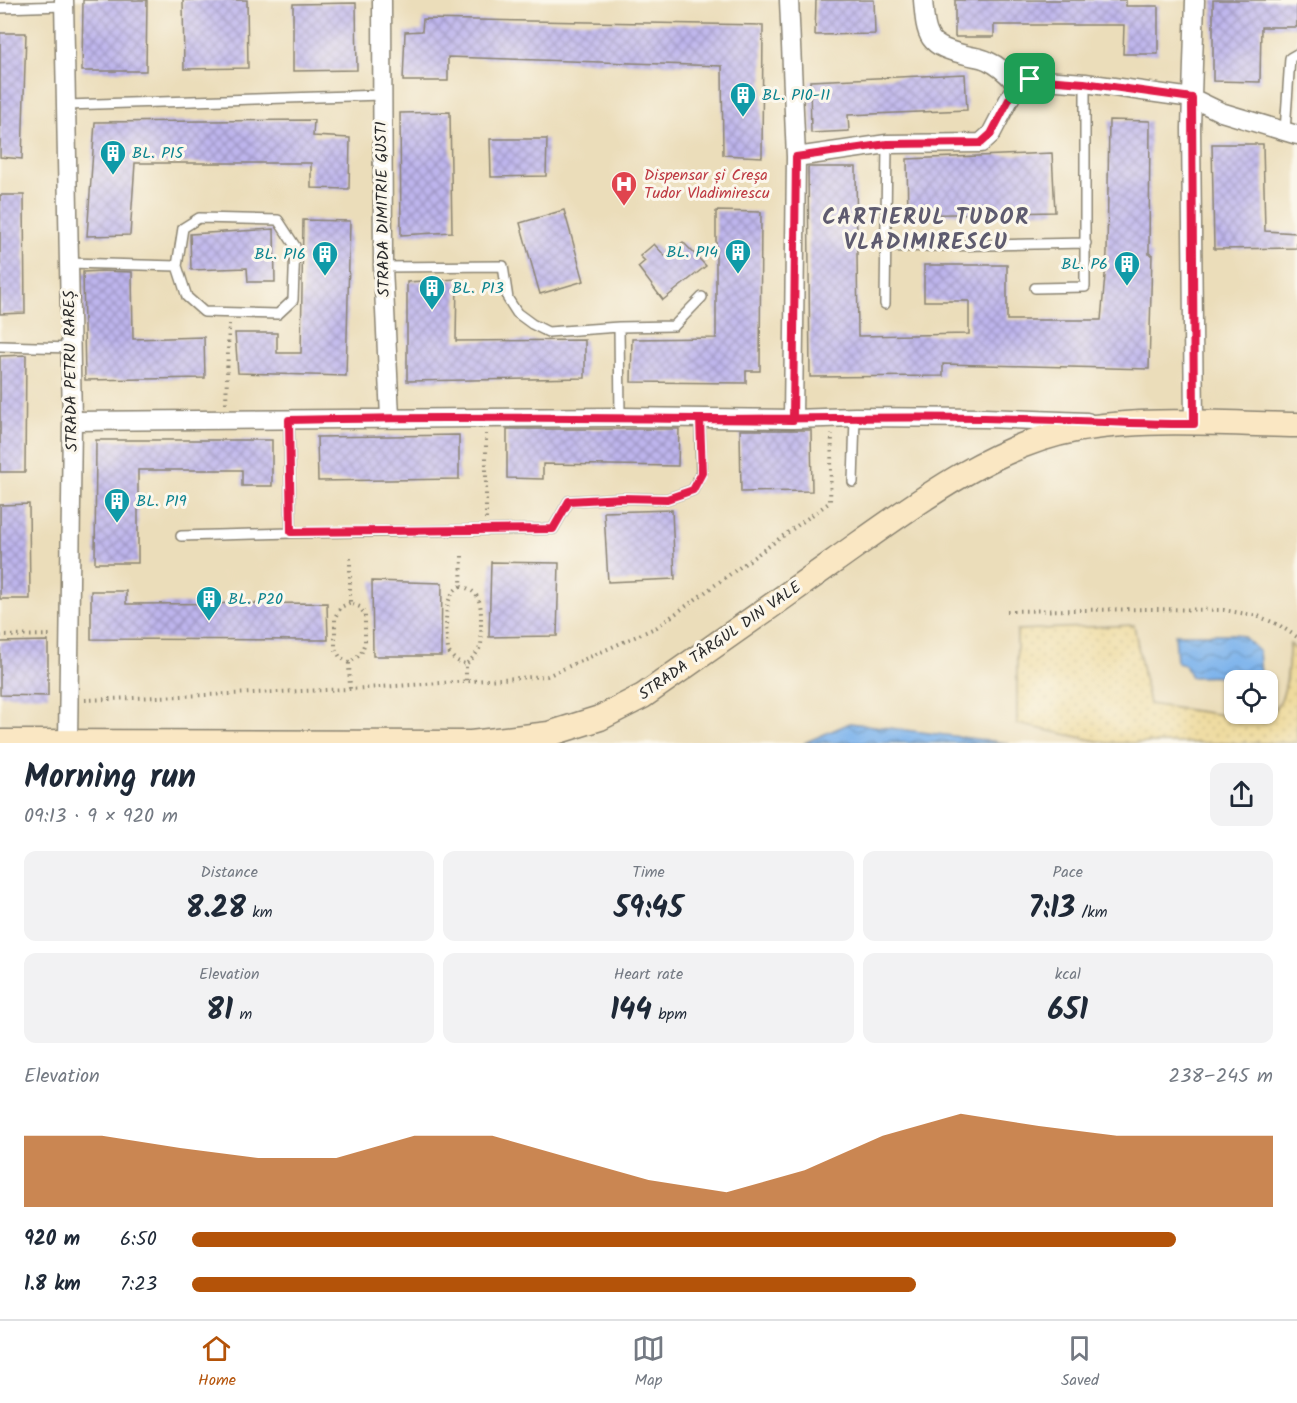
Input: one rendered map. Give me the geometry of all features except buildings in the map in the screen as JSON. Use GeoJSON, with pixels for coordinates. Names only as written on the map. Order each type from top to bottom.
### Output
{"type":"FeatureCollection","features":[{"type":"Feature","properties":{"kind":"street","name":"STRADA DIMITRIE GUSTI"},"geometry":{"type":"LineString","coordinates":[[382,0],[383,267],[390,417]]}},
{"type":"Feature","properties":{"kind":"street"},"geometry":{"type":"LineString","coordinates":[[789,0],[796,157],[793,420]]}},
{"type":"Feature","properties":{"kind":"street"},"geometry":{"type":"LineString","coordinates":[[923,0],[925,28],[935,44],[944,50],[986,59],[1000,67],[1017,84]]}},
{"type":"Feature","properties":{"kind":"street"},"geometry":{"type":"LineString","coordinates":[[1194,424],[1192,98],[1195,0]]}},
{"type":"Feature","properties":{"kind":"street","name":"STRADA PETRU RAREȘ"},"geometry":{"type":"LineString","coordinates":[[64,3],[72,421],[68,742]]}},
{"type":"Feature","properties":{"kind":"street"},"geometry":{"type":"LineString","coordinates":[[796,157],[887,144],[981,143],[991,134],[1017,84],[1030,79],[1084,83],[1192,98],[1221,112],[1274,130],[1291,133]]}},
{"type":"Feature","properties":{"kind":"street"},"geometry":{"type":"LineString","coordinates":[[72,421],[390,417],[793,420],[855,417],[985,418],[1139,424]]}},
{"type":"Feature","properties":{"kind":"street","name":"STRADA TÂRGUL DIN VALE"},"geometry":{"type":"LineString","coordinates":[[0,742],[471,743],[549,734],[600,718],[644,696],[905,512],[952,481],[1002,454],[1075,430],[1139,424],[1297,425]]}},
{"type":"Feature","properties":{"kind":"lane"},"geometry":{"type":"LineString","coordinates":[[0,8],[64,3]]}},
{"type":"Feature","properties":{"kind":"lane"},"geometry":{"type":"LineString","coordinates":[[1291,133],[1290,57],[1297,54]]}},
{"type":"Feature","properties":{"kind":"lane"},"geometry":{"type":"LineString","coordinates":[[1035,288],[1085,287],[1084,83]]}},
{"type":"Feature","properties":{"kind":"lane"},"geometry":{"type":"LineString","coordinates":[[66,105],[382,95]]}},
{"type":"Feature","properties":{"kind":"lane"},"geometry":{"type":"LineString","coordinates":[[885,304],[887,144]]}},
{"type":"Feature","properties":{"kind":"lane"},"geometry":{"type":"LineString","coordinates":[[199,218],[278,220],[295,246],[292,300],[278,314],[204,312],[187,297],[177,266],[183,228],[199,218]]}},
{"type":"Feature","properties":{"kind":"lane"},"geometry":{"type":"LineString","coordinates":[[886,247],[1086,243]]}},
{"type":"Feature","properties":{"kind":"lane"},"geometry":{"type":"LineString","coordinates":[[69,263],[177,266]]}},
{"type":"Feature","properties":{"kind":"lane"},"geometry":{"type":"LineString","coordinates":[[383,267],[503,266],[508,299],[517,314],[548,332],[674,326],[702,297]]}},
{"type":"Feature","properties":{"kind":"lane"},"geometry":{"type":"LineString","coordinates":[[619,327],[620,417]]}},
{"type":"Feature","properties":{"kind":"lane"},"geometry":{"type":"LineString","coordinates":[[0,346],[71,348]]}},
{"type":"Feature","properties":{"kind":"lane"},"geometry":{"type":"LineString","coordinates":[[854,482],[855,417]]}},
{"type":"Feature","properties":{"kind":"lane"},"geometry":{"type":"LineString","coordinates":[[182,536],[291,532],[553,529],[569,501],[622,498],[667,499],[693,490],[702,473],[700,419]]}},
{"type":"Feature","properties":{"kind":"lane"},"geometry":{"type":"LineString","coordinates":[[289,420],[291,532]]}},
{"type":"Feature","properties":{"kind":"path"},"geometry":{"type":"LineString","coordinates":[[225,419],[229,314]]}},
{"type":"Feature","properties":{"kind":"path"},"geometry":{"type":"LineString","coordinates":[[486,530],[487,418]]}},
{"type":"Feature","properties":{"kind":"path"},"geometry":{"type":"LineString","coordinates":[[69,701],[466,683],[547,676],[657,627],[831,502],[833,418]]}},
{"type":"Feature","properties":{"kind":"path"},"geometry":{"type":"LineString","coordinates":[[461,586],[462,556]]}},
{"type":"Feature","properties":{"kind":"path"},"geometry":{"type":"LineString","coordinates":[[350,558],[350,603]]}},
{"type":"Feature","properties":{"kind":"path"},"geometry":{"type":"LineString","coordinates":[[466,664],[459,663],[452,658],[448,651],[448,598],[453,590],[461,586],[471,589],[479,598],[481,612],[481,645],[475,656],[466,664],[466,683]]}},
{"type":"Feature","properties":{"kind":"path"},"geometry":{"type":"LineString","coordinates":[[350,603],[360,607],[365,615],[365,642],[362,654],[349,663],[340,657],[335,649],[335,617],[341,607],[350,603]]}},
{"type":"Feature","properties":{"kind":"path"},"geometry":{"type":"LineString","coordinates":[[1007,612],[1224,610],[1258,616],[1279,625],[1297,637]]}},
{"type":"Feature","properties":{"kind":"path"},"geometry":{"type":"LineString","coordinates":[[0,636],[70,635]]}},
{"type":"Feature","properties":{"kind":"path"},"geometry":{"type":"LineString","coordinates":[[349,663],[350,689]]}},
{"type":"Feature","properties":{"kind":"sand"},"geometry":{"type":"Polygon","coordinates":[[[1134,625],[1149,704],[1224,715],[1224,724],[1278,724],[1278,704],[1284,693],[1290,644],[1297,650],[1297,743],[1107,743],[1017,724],[1017,630],[1134,625]]]}},
{"type":"Feature","properties":{"kind":"water"},"geometry":{"type":"Polygon","coordinates":[[[1175,634],[1236,634],[1244,637],[1259,651],[1261,670],[1224,670],[1224,676],[1191,677],[1185,665],[1177,663],[1175,634]]]}},
{"type":"Feature","properties":{"kind":"water"},"geometry":{"type":"Polygon","coordinates":[[[850,723],[1008,743],[804,743],[850,723]]]}},
{"type":"Feature","properties":{"kind":"place","name":"BL. P10-11"},"geometry":{"type":"Point","coordinates":[743,118]}},
{"type":"Feature","properties":{"kind":"place","name":"BL. P15"},"geometry":{"type":"Point","coordinates":[113,176]}},
{"type":"Feature","properties":{"kind":"place","name":"Dispensar și Creșa Tudor Vladimirescu"},"geometry":{"type":"Point","coordinates":[624,207]}},
{"type":"Feature","properties":{"kind":"place","name":"BL. P14"},"geometry":{"type":"Point","coordinates":[738,275]}},
{"type":"Feature","properties":{"kind":"place","name":"BL. P16"},"geometry":{"type":"Point","coordinates":[325,277]}},
{"type":"Feature","properties":{"kind":"place","name":"BL. P6"},"geometry":{"type":"Point","coordinates":[1127,287]}},
{"type":"Feature","properties":{"kind":"place","name":"BL. P13"},"geometry":{"type":"Point","coordinates":[432,311]}},
{"type":"Feature","properties":{"kind":"place","name":"BL. P19"},"geometry":{"type":"Point","coordinates":[117,524]}},
{"type":"Feature","properties":{"kind":"place","name":"BL. P20"},"geometry":{"type":"Point","coordinates":[209,622]}},
{"type":"Feature","properties":{"kind":"district","name":"CARTIERUL TUDOR VLADIMIRESCU"},"geometry":{"type":"Point","coordinates":[926,230]}},
{"type":"Feature","properties":{"kind":"route"},"geometry":{"type":"LineString","coordinates":[[1030,79],[1017,84],[991,134],[981,143],[887,144],[796,157],[793,420],[700,419],[620,417],[390,417],[289,420],[291,532],[553,529],[569,501],[622,498],[667,499],[693,490],[702,473],[700,419],[746,419],[793,420],[855,417],[985,418],[1194,424],[1192,98],[1084,83],[1030,79]]}}]}
